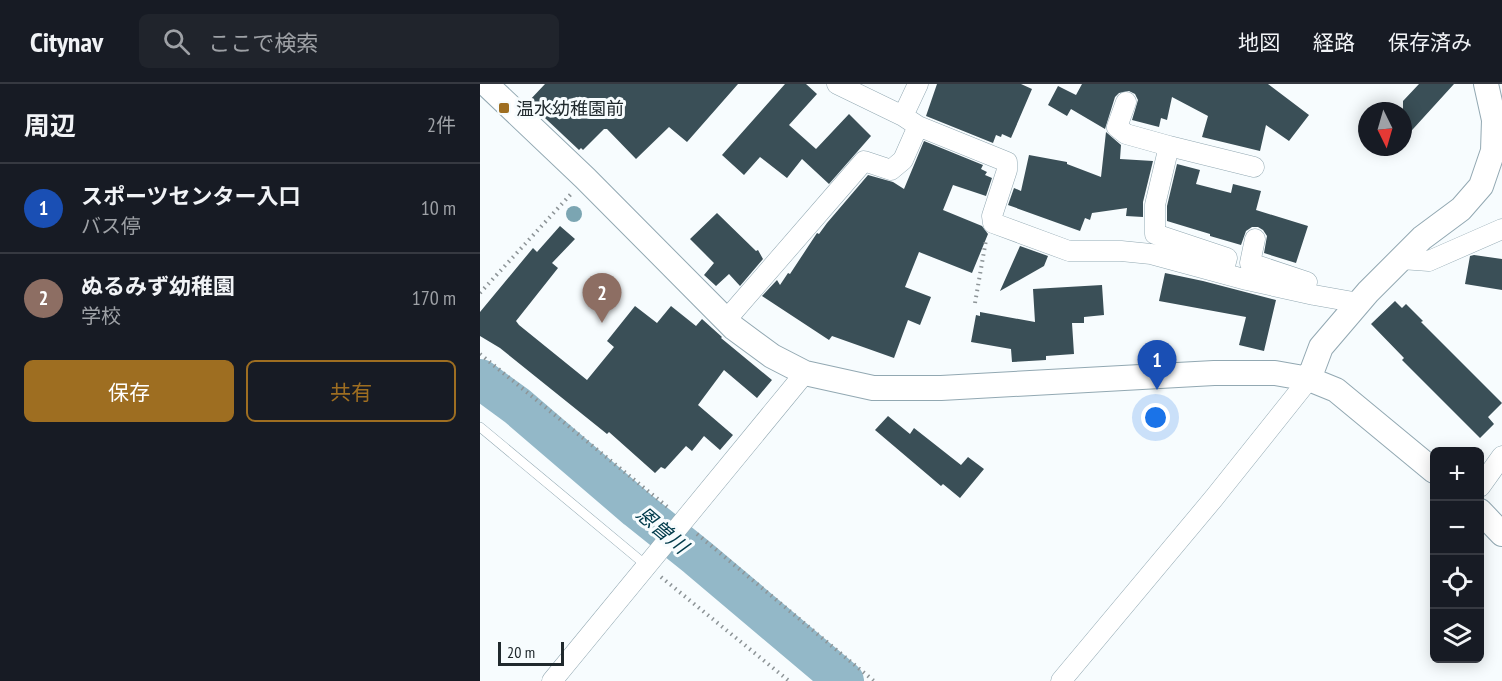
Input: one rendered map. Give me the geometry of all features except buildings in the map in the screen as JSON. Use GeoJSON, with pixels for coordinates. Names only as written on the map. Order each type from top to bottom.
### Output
{"type":"FeatureCollection","features":[{"type":"Feature","properties":{"kind":"street"},"geometry":{"type":"LineString","coordinates":[[486,84],[585,178],[726,320],[772,356],[805,374],[873,388],[941,387],[1214,373],[1275,373],[1309,379],[1336,390],[1430,468]]}},
{"type":"Feature","properties":{"kind":"street"},"geometry":{"type":"LineString","coordinates":[[837,84],[911,121],[1007,162],[993,223],[1069,251],[1140,252],[1314,295],[1359,303]]}},
{"type":"Feature","properties":{"kind":"street"},"geometry":{"type":"LineString","coordinates":[[726,320],[864,162],[891,170],[903,160],[918,84]]}},
{"type":"Feature","properties":{"kind":"street"},"geometry":{"type":"LineString","coordinates":[[1061,681],[1214,498],[1309,379],[1321,347],[1401,259],[1422,238],[1461,209],[1481,186],[1493,151],[1494,120],[1486,84]]}},
{"type":"Feature","properties":{"kind":"street"},"geometry":{"type":"LineString","coordinates":[[1126,102],[1117,127],[1126,134],[1169,146],[1220,167],[1254,167]]}},
{"type":"Feature","properties":{"kind":"street"},"geometry":{"type":"LineString","coordinates":[[1169,146],[1155,205],[1155,234],[1227,258],[1223,273]]}},
{"type":"Feature","properties":{"kind":"street"},"geometry":{"type":"LineString","coordinates":[[1401,259],[1429,261],[1502,229]]}},
{"type":"Feature","properties":{"kind":"street"},"geometry":{"type":"LineString","coordinates":[[1255,239],[1250,263],[1306,282],[1314,295]]}},
{"type":"Feature","properties":{"kind":"street"},"geometry":{"type":"LineString","coordinates":[[552,681],[805,374]]}},
{"type":"Feature","properties":{"kind":"street"},"geometry":{"type":"LineString","coordinates":[[1484,480],[1502,456]]}},
{"type":"Feature","properties":{"kind":"street"},"geometry":{"type":"LineString","coordinates":[[1484,516],[1502,534]]}},
{"type":"Feature","properties":{"kind":"lane"},"geometry":{"type":"LineString","coordinates":[[480,427],[649,563]]}},
{"type":"Feature","properties":{"kind":"path"},"geometry":{"type":"LineString","coordinates":[[480,292],[585,178]]}},
{"type":"Feature","properties":{"kind":"path"},"geometry":{"type":"LineString","coordinates":[[975,303],[989,228],[993,223]]}},
{"type":"Feature","properties":{"kind":"path"},"geometry":{"type":"LineString","coordinates":[[480,354],[874,681]]}},
{"type":"Feature","properties":{"kind":"path"},"geometry":{"type":"LineString","coordinates":[[649,563],[789,681]]}},
{"type":"Feature","properties":{"kind":"waterway","name":"恩曽川"},"geometry":{"type":"LineString","coordinates":[[480,379],[517,406],[844,681]]}},
{"type":"Feature","properties":{"kind":"place","name":"温水幼稚園前"},"geometry":{"type":"Point","coordinates":[504,108]}},
{"type":"Feature","properties":{"kind":"place","name":"ぬるみず幼稚園"},"geometry":{"type":"Point","coordinates":[602,323]}},
{"type":"Feature","properties":{"kind":"place","name":"スポーツセンター入口"},"geometry":{"type":"Point","coordinates":[1157,390]}}]}
